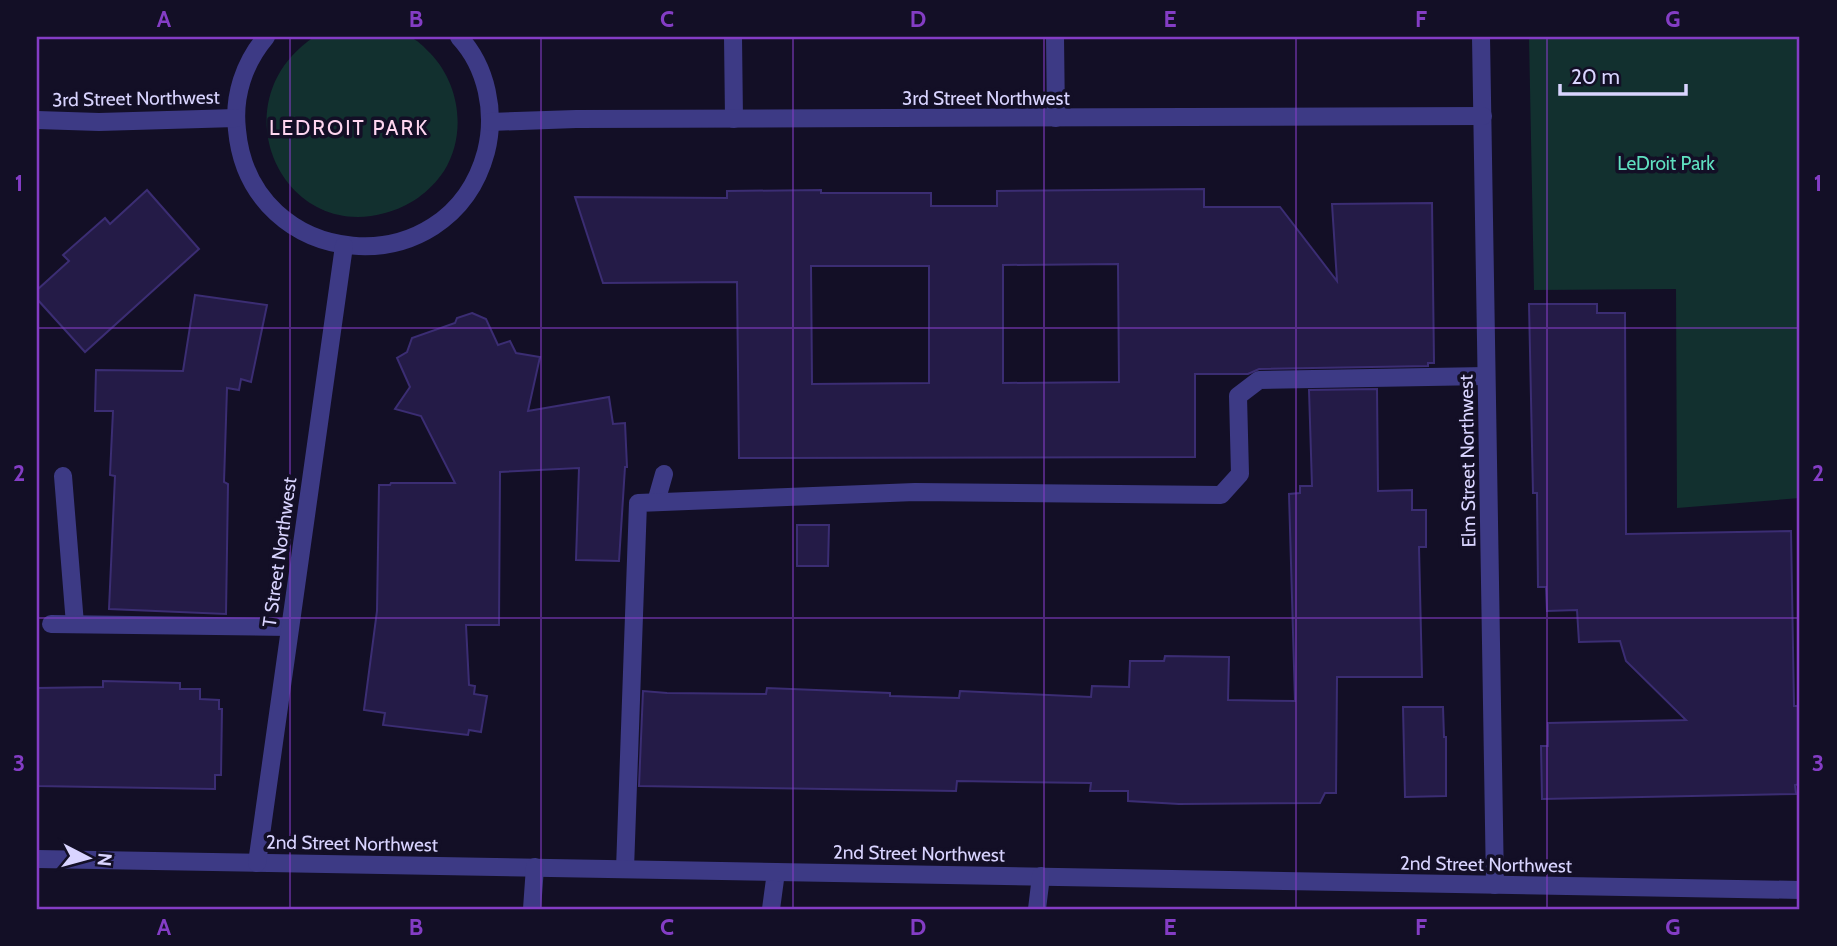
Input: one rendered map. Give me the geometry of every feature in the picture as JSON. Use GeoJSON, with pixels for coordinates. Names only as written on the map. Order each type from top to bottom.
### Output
{"type":"FeatureCollection","features":[{"type":"Feature","properties":{"kind":"street"},"geometry":{"type":"LineString","coordinates":[[266,37],[251,58],[241,81],[236,118],[238,144],[249,178],[271,209],[297,229],[327,243],[370,247],[399,242],[439,222],[457,205],[471,186],[483,162],[490,122],[488,99],[481,73],[459,37]]}},
{"type":"Feature","properties":{"kind":"street"},"geometry":{"type":"LineString","coordinates":[[733,37],[734,119]]}},
{"type":"Feature","properties":{"kind":"street"},"geometry":{"type":"LineString","coordinates":[[1055,37],[1056,118]]}},
{"type":"Feature","properties":{"kind":"street","name":"Elm Street Northwest"},"geometry":{"type":"LineString","coordinates":[[1481,37],[1494,885]]}},
{"type":"Feature","properties":{"kind":"street","name":"3rd Street Northwest"},"geometry":{"type":"LineString","coordinates":[[490,122],[576,119],[1483,116]]}},
{"type":"Feature","properties":{"kind":"street","name":"3rd Street Northwest"},"geometry":{"type":"LineString","coordinates":[[37,120],[109,122],[236,118]]}},
{"type":"Feature","properties":{"kind":"street","name":"T Street Northwest"},"geometry":{"type":"LineString","coordinates":[[257,863],[344,246]]}},
{"type":"Feature","properties":{"kind":"street"},"geometry":{"type":"LineString","coordinates":[[625,869],[638,503],[915,492],[1221,495],[1240,474],[1238,396],[1259,380],[1486,376]]}},
{"type":"Feature","properties":{"kind":"street"},"geometry":{"type":"LineString","coordinates":[[656,502],[664,474]]}},
{"type":"Feature","properties":{"kind":"street"},"geometry":{"type":"LineString","coordinates":[[64,476],[75,624]]}},
{"type":"Feature","properties":{"kind":"street"},"geometry":{"type":"LineString","coordinates":[[51,624],[290,627]]}},
{"type":"Feature","properties":{"kind":"street","name":"2nd Street Northwest"},"geometry":{"type":"LineString","coordinates":[[37,859],[1800,890]]}},
{"type":"Feature","properties":{"kind":"street"},"geometry":{"type":"LineString","coordinates":[[532,909],[535,867]]}},
{"type":"Feature","properties":{"kind":"street"},"geometry":{"type":"LineString","coordinates":[[771,909],[776,872]]}},
{"type":"Feature","properties":{"kind":"street"},"geometry":{"type":"LineString","coordinates":[[1037,909],[1041,876]]}},
{"type":"Feature","properties":{"kind":"green space"},"geometry":{"type":"Polygon","coordinates":[[[314,37],[409,37],[423,46],[440,65],[454,94],[458,126],[456,141],[444,171],[426,192],[411,203],[385,213],[348,216],[317,207],[292,187],[274,160],[267,128],[270,96],[285,64],[314,37]]]}},
{"type":"Feature","properties":{"kind":"green space","name":"LeDroit Park"},"geometry":{"type":"Polygon","coordinates":[[[1529,37],[1800,37],[1800,498],[1677,508],[1676,289],[1534,290],[1529,37]]]}},
{"type":"Feature","properties":{"kind":"building"},"geometry":{"type":"Polygon","coordinates":[[[1204,189],[1204,207],[1280,207],[1337,281],[1332,204],[1432,203],[1434,363],[1428,363],[1428,366],[1259,369],[1248,374],[1195,374],[1195,457],[739,458],[737,282],[603,283],[575,197],[727,198],[727,191],[821,190],[821,193],[931,193],[931,206],[997,206],[997,191],[1204,189]],[[1118,264],[1003,265],[1003,383],[1119,382],[1118,264]],[[811,266],[812,384],[929,383],[929,266],[811,266]]]}},
{"type":"Feature","properties":{"kind":"building"},"geometry":{"type":"Polygon","coordinates":[[[147,190],[199,249],[85,352],[37,299],[37,290],[69,261],[63,255],[105,218],[110,224],[147,190]]]}},
{"type":"Feature","properties":{"kind":"building"},"geometry":{"type":"Polygon","coordinates":[[[195,295],[267,305],[251,382],[241,379],[239,390],[227,388],[224,482],[228,484],[226,614],[109,609],[115,476],[110,475],[113,411],[95,411],[96,370],[183,371],[195,295]]]}},
{"type":"Feature","properties":{"kind":"building"},"geometry":{"type":"Polygon","coordinates":[[[1529,304],[1597,304],[1597,313],[1625,313],[1626,534],[1791,531],[1794,706],[1800,706],[1800,784],[1795,785],[1796,794],[1542,799],[1541,746],[1548,746],[1548,723],[1686,720],[1626,661],[1620,641],[1579,642],[1577,610],[1547,611],[1546,587],[1538,587],[1529,304]]]}},
{"type":"Feature","properties":{"kind":"building"},"geometry":{"type":"Polygon","coordinates":[[[472,313],[486,319],[498,345],[510,341],[516,353],[540,357],[528,411],[609,397],[613,424],[625,423],[627,467],[619,561],[576,560],[579,468],[500,472],[499,625],[466,625],[469,685],[475,686],[474,694],[487,696],[481,732],[469,730],[468,735],[383,725],[385,713],[364,710],[377,611],[379,485],[455,483],[421,416],[395,409],[410,387],[397,358],[407,352],[412,338],[455,323],[457,318],[472,313]]]}},
{"type":"Feature","properties":{"kind":"building"},"geometry":{"type":"Polygon","coordinates":[[[1377,389],[1378,491],[1412,490],[1412,510],[1426,510],[1426,547],[1419,547],[1422,677],[1337,677],[1336,793],[1325,793],[1320,803],[1179,804],[1128,801],[1128,791],[1090,791],[1091,783],[957,781],[956,791],[639,786],[643,691],[766,694],[767,688],[959,698],[960,691],[1091,697],[1092,686],[1129,687],[1130,661],[1164,661],[1165,656],[1229,657],[1228,700],[1295,701],[1289,494],[1300,493],[1300,486],[1312,486],[1309,390],[1377,389]]]}},
{"type":"Feature","properties":{"kind":"building"},"geometry":{"type":"Polygon","coordinates":[[[797,525],[829,525],[828,566],[797,566],[797,525]]]}},
{"type":"Feature","properties":{"kind":"building"},"geometry":{"type":"Polygon","coordinates":[[[103,681],[180,683],[180,689],[200,689],[200,699],[219,700],[219,709],[222,709],[221,775],[215,775],[215,789],[37,786],[37,688],[103,687],[103,681]]]}},
{"type":"Feature","properties":{"kind":"building"},"geometry":{"type":"Polygon","coordinates":[[[1403,707],[1443,707],[1446,796],[1405,797],[1403,707]]]}},
{"type":"Feature","properties":{"kind":"district","name":"LEDROIT PARK"},"geometry":{"type":"Point","coordinates":[349,128]}}]}
